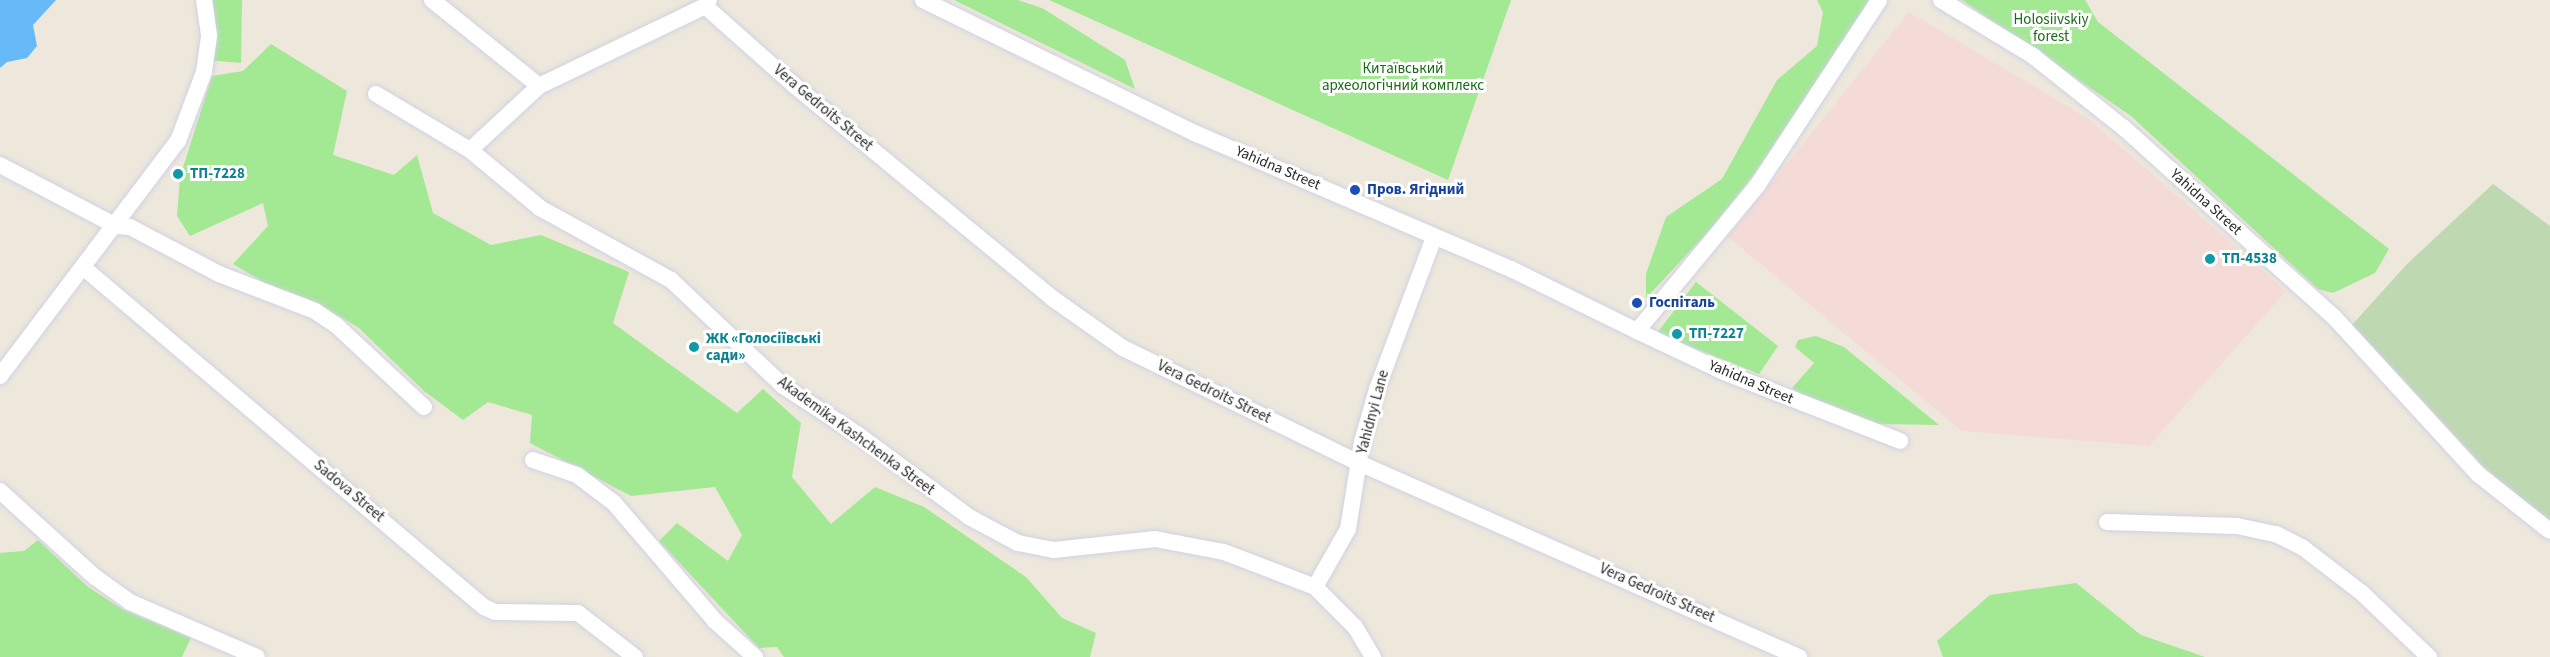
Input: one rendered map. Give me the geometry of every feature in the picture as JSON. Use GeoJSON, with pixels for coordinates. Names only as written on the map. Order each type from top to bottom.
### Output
{"type":"FeatureCollection","features":[{"type":"Feature","properties":{"kind":"street"},"geometry":{"type":"LineString","coordinates":[[0,376],[116,226],[178,141],[204,72],[209,35],[204,0]]}},
{"type":"Feature","properties":{"kind":"street"},"geometry":{"type":"LineString","coordinates":[[432,0],[539,86]]}},
{"type":"Feature","properties":{"kind":"street","name":"Yahidna Street"},"geometry":{"type":"LineString","coordinates":[[923,0],[1197,134],[1434,237],[1752,384],[1900,441]]}},
{"type":"Feature","properties":{"kind":"street"},"geometry":{"type":"LineString","coordinates":[[1637,331],[1757,186],[1879,0]]}},
{"type":"Feature","properties":{"kind":"street","name":"Yahidna Street"},"geometry":{"type":"LineString","coordinates":[[1941,0],[2032,56],[2124,128],[2334,317],[2479,475],[2550,531]]}},
{"type":"Feature","properties":{"kind":"street","name":"Vera Gedroits Street"},"geometry":{"type":"LineString","coordinates":[[470,150],[539,86],[707,3],[795,86],[1082,322],[1123,348],[1359,463],[1799,657]]}},
{"type":"Feature","properties":{"kind":"street","name":"Akademika Kashchenka Street"},"geometry":{"type":"LineString","coordinates":[[376,94],[470,150],[540,208],[671,280],[792,393],[858,434],[969,517],[1018,543],[1054,550],[1133,540],[1193,544],[1315,587],[1356,627],[1373,657]]}},
{"type":"Feature","properties":{"kind":"street"},"geometry":{"type":"LineString","coordinates":[[0,165],[116,226],[130,227],[219,274],[315,311],[338,326],[424,407]]}},
{"type":"Feature","properties":{"kind":"street","name":"Yahidnyi Lane"},"geometry":{"type":"LineString","coordinates":[[1315,587],[1348,529],[1359,463],[1377,389],[1434,237]]}},
{"type":"Feature","properties":{"kind":"street","name":"Sadova Street"},"geometry":{"type":"LineString","coordinates":[[84,268],[484,608],[495,612],[578,613],[635,657]]}},
{"type":"Feature","properties":{"kind":"street"},"geometry":{"type":"LineString","coordinates":[[533,459],[577,475],[614,503],[715,621],[755,657]]}},
{"type":"Feature","properties":{"kind":"street"},"geometry":{"type":"LineString","coordinates":[[0,492],[95,578],[130,602],[257,657]]}},
{"type":"Feature","properties":{"kind":"street"},"geometry":{"type":"LineString","coordinates":[[2107,522],[2197,528],[2237,526],[2276,534],[2302,547],[2362,593],[2429,657]]}},
{"type":"Feature","properties":{"kind":"shaded area"},"geometry":{"type":"Polygon","coordinates":[[[1909,12],[2089,119],[2286,291],[2149,446],[1962,431],[1728,237],[1909,12]]]}},
{"type":"Feature","properties":{"kind":"green space"},"geometry":{"type":"Polygon","coordinates":[[[204,0],[242,0],[241,63],[206,60],[204,0]]]}},
{"type":"Feature","properties":{"kind":"green space"},"geometry":{"type":"Polygon","coordinates":[[[954,0],[1018,0],[1042,8],[1125,60],[1135,89],[954,0]]]}},
{"type":"Feature","properties":{"kind":"green space","name":"Китаївський археологічний комплекс"},"geometry":{"type":"Polygon","coordinates":[[[1049,0],[1511,0],[1448,180],[1049,0]]]}},
{"type":"Feature","properties":{"kind":"green space"},"geometry":{"type":"Polygon","coordinates":[[[1817,0],[1871,0],[1765,160],[1712,228],[1646,298],[1646,274],[1666,217],[1722,179],[1777,80],[1817,46],[1823,12],[1817,0]]]}},
{"type":"Feature","properties":{"kind":"green space","name":"Holosiivskiy forest"},"geometry":{"type":"Polygon","coordinates":[[[1962,0],[2085,0],[2098,22],[2389,249],[2375,273],[2333,293],[2318,289],[2131,116],[1962,0]]]}},
{"type":"Feature","properties":{"kind":"green space"},"geometry":{"type":"Polygon","coordinates":[[[271,44],[347,91],[333,155],[394,175],[417,155],[433,213],[491,245],[541,235],[629,272],[613,323],[737,413],[763,389],[801,423],[792,477],[831,524],[875,487],[924,507],[1026,577],[1062,618],[1096,633],[1090,657],[784,657],[777,647],[759,648],[659,541],[677,523],[728,561],[742,535],[715,487],[631,496],[530,443],[532,415],[488,402],[463,420],[424,391],[359,328],[314,301],[270,286],[233,264],[268,226],[263,203],[190,236],[177,216],[180,177],[212,76],[243,71],[271,44]]]}},
{"type":"Feature","properties":{"kind":"green space"},"geometry":{"type":"Polygon","coordinates":[[[2493,184],[2550,226],[2550,521],[2485,468],[2352,325],[2407,264],[2493,184]]]}},
{"type":"Feature","properties":{"kind":"green space"},"geometry":{"type":"Polygon","coordinates":[[[1696,282],[1778,346],[1759,374],[1657,333],[1696,282]]]}},
{"type":"Feature","properties":{"kind":"green space"},"geometry":{"type":"Polygon","coordinates":[[[1816,336],[1844,347],[1939,425],[1878,424],[1812,401],[1792,388],[1814,363],[1795,347],[1798,340],[1816,336]]]}},
{"type":"Feature","properties":{"kind":"green space"},"geometry":{"type":"Polygon","coordinates":[[[38,540],[88,587],[124,610],[191,638],[182,657],[0,657],[0,553],[24,551],[38,540]]]}},
{"type":"Feature","properties":{"kind":"green space"},"geometry":{"type":"Polygon","coordinates":[[[2076,583],[2141,635],[2205,657],[1943,657],[1937,641],[1990,595],[2076,583]]]}},
{"type":"Feature","properties":{"kind":"water"},"geometry":{"type":"Polygon","coordinates":[[[0,0],[56,0],[33,25],[37,46],[27,58],[7,62],[0,68],[0,0]]]}},
{"type":"Feature","properties":{"kind":"place","name":"ТП-7228"},"geometry":{"type":"Point","coordinates":[178,174]}},
{"type":"Feature","properties":{"kind":"place","name":"Пров. Ягідний"},"geometry":{"type":"Point","coordinates":[1355,190]}},
{"type":"Feature","properties":{"kind":"place","name":"ТП-4538"},"geometry":{"type":"Point","coordinates":[2210,259]}},
{"type":"Feature","properties":{"kind":"place","name":"Госпіталь"},"geometry":{"type":"Point","coordinates":[1637,303]}},
{"type":"Feature","properties":{"kind":"place","name":"ТП-7227"},"geometry":{"type":"Point","coordinates":[1677,334]}},
{"type":"Feature","properties":{"kind":"place","name":"ЖК «Голосіївські сади»"},"geometry":{"type":"Point","coordinates":[694,347]}}]}
